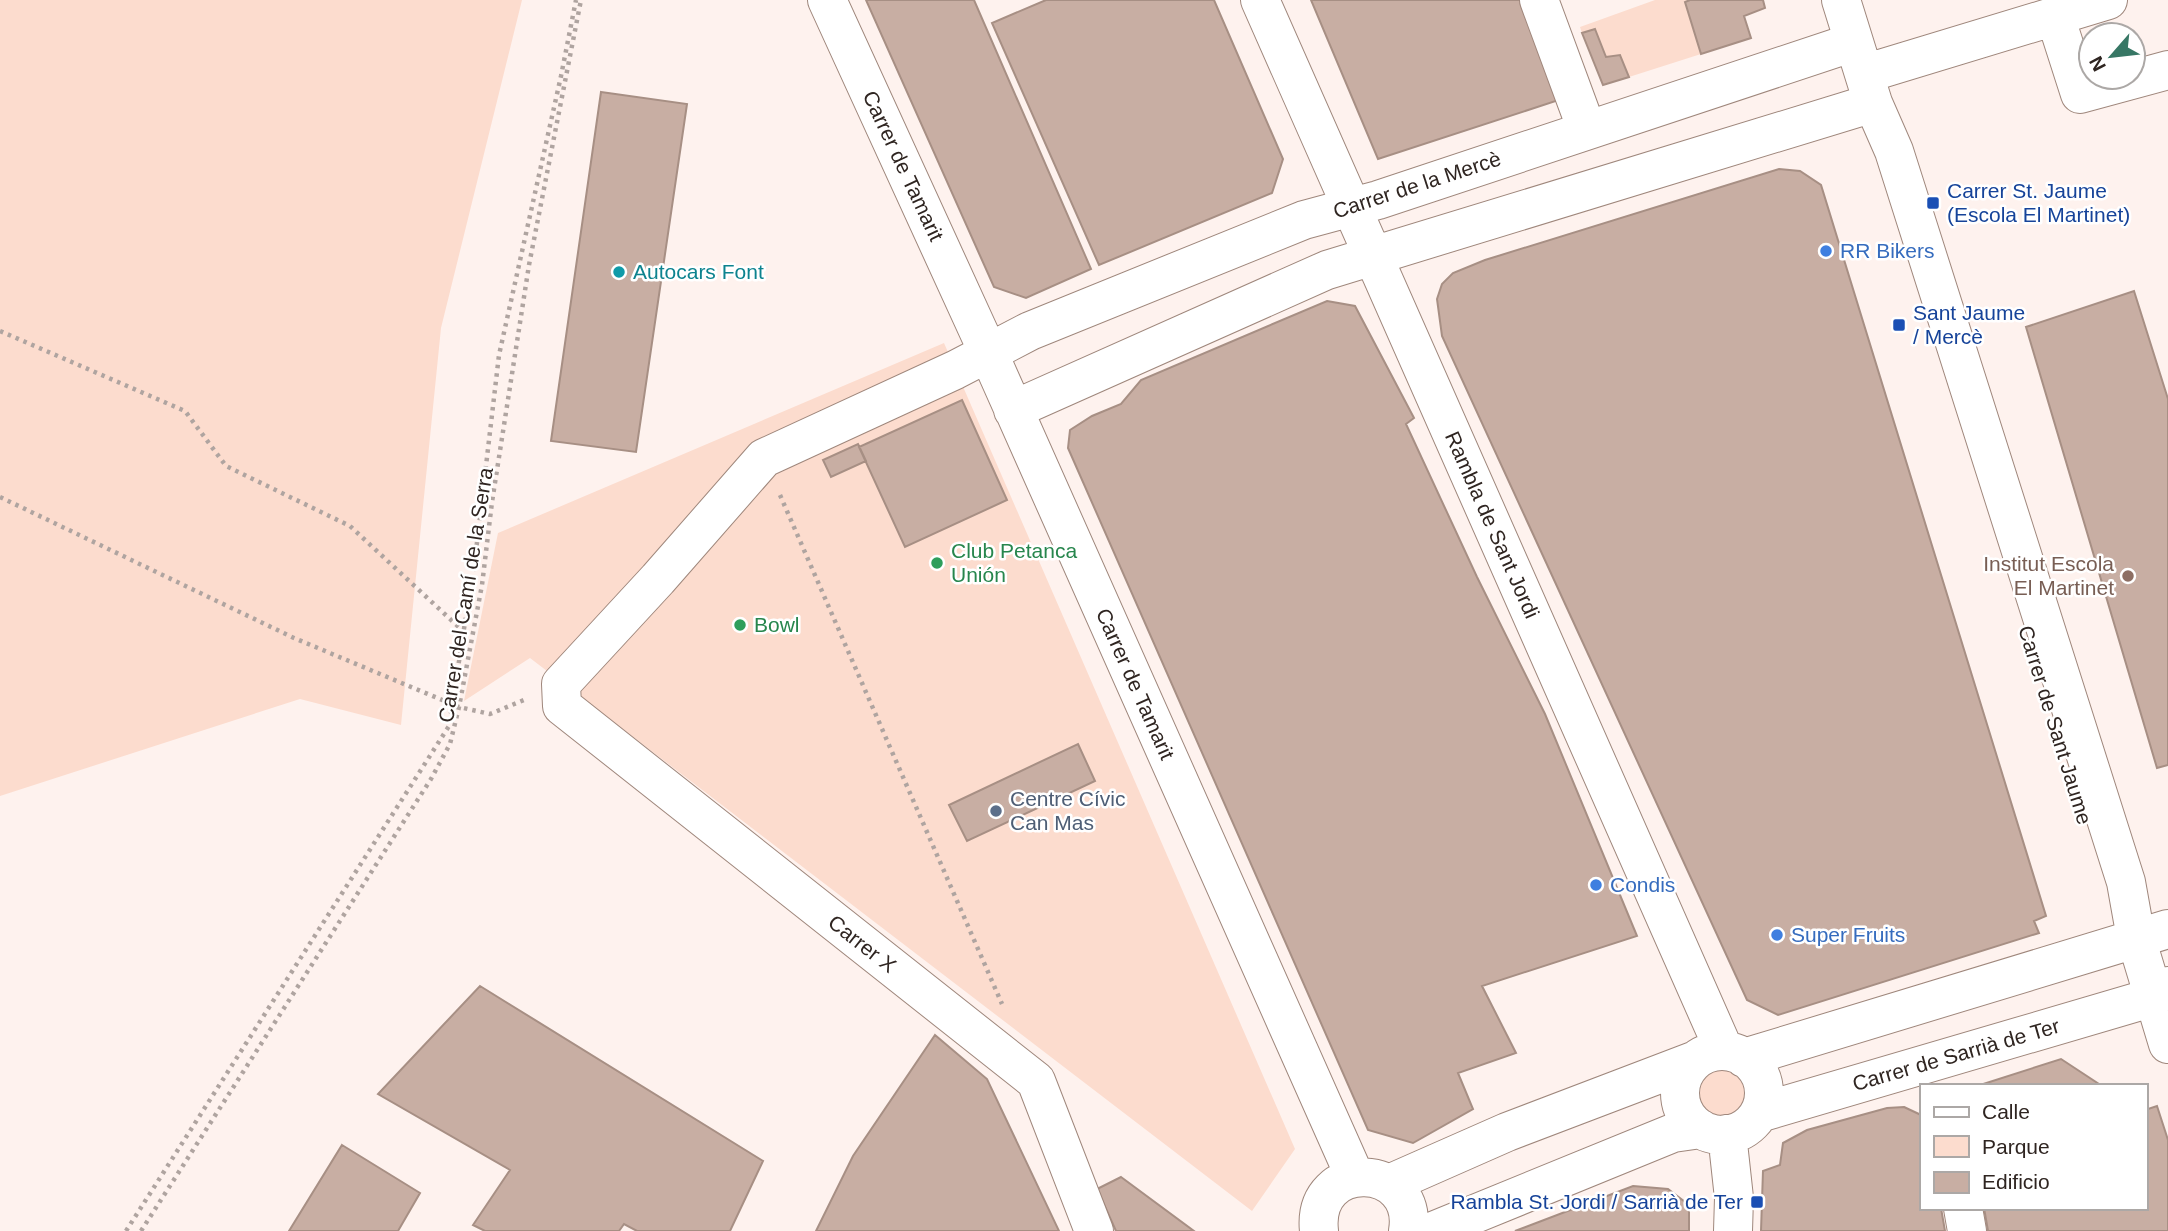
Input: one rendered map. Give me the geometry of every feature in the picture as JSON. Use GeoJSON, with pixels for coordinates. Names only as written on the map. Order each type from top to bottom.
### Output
{"type":"FeatureCollection","features":[{"type":"Feature","properties":{"kind":"street","name":"Carrer de Tamarit"},"geometry":{"type":"LineString","coordinates":[[827,0],[1013,410],[1372,1180],[1405,1203],[1408,1231]]}},
{"type":"Feature","properties":{"kind":"street","name":"Rambla de Sant Jordi"},"geometry":{"type":"LineString","coordinates":[[1260,0],[1721,1056]]}},
{"type":"Feature","properties":{"kind":"street"},"geometry":{"type":"LineString","coordinates":[[1539,0],[1587,131]]}},
{"type":"Feature","properties":{"kind":"street","name":"Carrer de Sant Jaume"},"geometry":{"type":"LineString","coordinates":[[1841,0],[1864,73],[1878,156],[2106,889],[2152,934],[2168,1044]]}},
{"type":"Feature","properties":{"kind":"street"},"geometry":{"type":"LineString","coordinates":[[1013,410],[1327,270],[1373,256],[1864,73],[2108,0]]}},
{"type":"Feature","properties":{"kind":"street"},"geometry":{"type":"LineString","coordinates":[[2055,16],[2080,93],[2168,70]]}},
{"type":"Feature","properties":{"kind":"street","name":"Carrer de la Mercè"},"geometry":{"type":"LineString","coordinates":[[988,352],[1030,331],[1304,220],[1352,208],[1587,131],[1864,73]]}},
{"type":"Feature","properties":{"kind":"street"},"geometry":{"type":"LineString","coordinates":[[561,695],[764,458],[988,352]]}},
{"type":"Feature","properties":{"kind":"street","name":"Carrer X"},"geometry":{"type":"LineString","coordinates":[[561,695],[1036,1082],[1094,1231]]}},
{"type":"Feature","properties":{"kind":"street"},"geometry":{"type":"LineString","coordinates":[[1319,1231],[1321,1204],[1329,1191],[1341,1182],[1372,1180],[1721,1056],[1923,1003],[2152,934]]}},
{"type":"Feature","properties":{"kind":"street","name":"Carrer de Sarrià de Ter"},"geometry":{"type":"LineString","coordinates":[[1759,1113],[1939,1073],[2161,991]]}},
{"type":"Feature","properties":{"kind":"street"},"geometry":{"type":"LineString","coordinates":[[1923,1003],[1939,1073]]}},
{"type":"Feature","properties":{"kind":"street"},"geometry":{"type":"LineString","coordinates":[[1433,1231],[1673,1133],[1714,1132],[1740,1131],[1751,1123],[1764,1101],[1760,1076],[1721,1056],[1687,1070],[1681,1082],[1680,1096],[1683,1109],[1691,1120],[1714,1132],[1734,1198],[1733,1231]]}},
{"type":"Feature","properties":{"kind":"street"},"geometry":{"type":"LineString","coordinates":[[1963,1210],[1967,1231]]}},
{"type":"Feature","properties":{"kind":"path","name":"Carrer del Camí de la Serra"},"geometry":{"type":"LineString","coordinates":[[126,1231],[449,726],[475,551],[499,355],[576,0]]}},
{"type":"Feature","properties":{"kind":"path"},"geometry":{"type":"LineString","coordinates":[[141,1231],[431,779],[450,744],[482,585],[529,265],[581,0]]}},
{"type":"Feature","properties":{"kind":"path"},"geometry":{"type":"LineString","coordinates":[[0,331],[185,411],[226,466],[350,526],[463,632]]}},
{"type":"Feature","properties":{"kind":"path"},"geometry":{"type":"LineString","coordinates":[[764,458],[1003,1005]]}},
{"type":"Feature","properties":{"kind":"path"},"geometry":{"type":"LineString","coordinates":[[0,497],[294,638],[459,708],[490,714],[561,695]]}},
{"type":"Feature","properties":{"kind":"green space"},"geometry":{"type":"Polygon","coordinates":[[[0,0],[522,0],[441,328],[401,725],[300,699],[0,796],[0,0]]]}},
{"type":"Feature","properties":{"kind":"green space"},"geometry":{"type":"Polygon","coordinates":[[[1655,0],[1690,0],[1685,2],[1701,54],[1629,77],[1620,55],[1606,57],[1595,29],[1582,33],[1580,27],[1655,0]]]}},
{"type":"Feature","properties":{"kind":"green space"},"geometry":{"type":"Polygon","coordinates":[[[944,343],[1295,1149],[1252,1211],[530,658],[464,701],[498,533],[944,343]]]}},
{"type":"Feature","properties":{"kind":"green space"},"geometry":{"type":"Polygon","coordinates":[[[1721,1066],[1740,1074],[1748,1093],[1740,1112],[1721,1120],[1702,1112],[1694,1093],[1702,1074],[1721,1066]]]}},
{"type":"Feature","properties":{"kind":"building"},"geometry":{"type":"Polygon","coordinates":[[[866,0],[974,0],[1091,269],[1026,298],[994,287],[866,0]]]}},
{"type":"Feature","properties":{"kind":"building"},"geometry":{"type":"Polygon","coordinates":[[[1046,0],[1214,0],[1283,159],[1272,193],[1099,265],[992,23],[1046,0]]]}},
{"type":"Feature","properties":{"kind":"building"},"geometry":{"type":"Polygon","coordinates":[[[1311,0],[1524,0],[1562,99],[1378,159],[1311,0]]]}},
{"type":"Feature","properties":{"kind":"building"},"geometry":{"type":"Polygon","coordinates":[[[1763,0],[1765,8],[1744,16],[1751,38],[1701,54],[1685,2],[1763,0]]]}},
{"type":"Feature","properties":{"kind":"building"},"geometry":{"type":"Polygon","coordinates":[[[1595,29],[1606,57],[1620,55],[1629,77],[1603,85],[1582,33],[1595,29]]]}},
{"type":"Feature","properties":{"kind":"building","name":"Autocars Font"},"geometry":{"type":"Polygon","coordinates":[[[601,92],[687,104],[636,452],[551,441],[601,92]]]}},
{"type":"Feature","properties":{"kind":"building"},"geometry":{"type":"Polygon","coordinates":[[[1779,169],[1800,171],[1821,185],[2046,916],[2034,921],[2039,933],[1778,1015],[1747,1000],[1442,336],[1437,299],[1442,284],[1453,273],[1485,260],[1779,169]]]}},
{"type":"Feature","properties":{"kind":"building","name":"Institut Escola El Martinet"},"geometry":{"type":"Polygon","coordinates":[[[2134,291],[2168,399],[2168,765],[2157,768],[2026,327],[2134,291]]]}},
{"type":"Feature","properties":{"kind":"building"},"geometry":{"type":"Polygon","coordinates":[[[1327,301],[1355,306],[1414,418],[1406,424],[1477,577],[1545,714],[1637,936],[1482,986],[1516,1053],[1458,1073],[1473,1109],[1413,1143],[1368,1130],[1068,448],[1070,430],[1092,416],[1121,404],[1141,380],[1327,301]]]}},
{"type":"Feature","properties":{"kind":"building"},"geometry":{"type":"Polygon","coordinates":[[[962,400],[1007,500],[905,547],[859,447],[962,400]]]}},
{"type":"Feature","properties":{"kind":"building"},"geometry":{"type":"Polygon","coordinates":[[[858,444],[866,461],[831,477],[823,460],[858,444]]]}},
{"type":"Feature","properties":{"kind":"building"},"geometry":{"type":"Polygon","coordinates":[[[1078,744],[1095,781],[967,841],[949,805],[1078,744]]]}},
{"type":"Feature","properties":{"kind":"building"},"geometry":{"type":"Polygon","coordinates":[[[480,986],[763,1161],[730,1231],[637,1231],[624,1224],[619,1231],[485,1231],[473,1225],[510,1170],[378,1094],[480,986]]]}},
{"type":"Feature","properties":{"kind":"building"},"geometry":{"type":"Polygon","coordinates":[[[935,1035],[987,1079],[1059,1231],[816,1231],[853,1156],[935,1035]]]}},
{"type":"Feature","properties":{"kind":"building"},"geometry":{"type":"Polygon","coordinates":[[[2061,1059],[2099,1084],[1983,1084],[2061,1059]]]}},
{"type":"Feature","properties":{"kind":"building"},"geometry":{"type":"Polygon","coordinates":[[[2157,1106],[2168,1140],[2168,1231],[1988,1231],[1984,1210],[2147,1210],[2147,1109],[2157,1106]]]}},
{"type":"Feature","properties":{"kind":"building"},"geometry":{"type":"Polygon","coordinates":[[[1904,1107],[1920,1115],[1920,1210],[1941,1210],[1945,1231],[1761,1231],[1763,1171],[1780,1165],[1783,1143],[1807,1130],[1887,1108],[1904,1107]]]}},
{"type":"Feature","properties":{"kind":"building"},"geometry":{"type":"Polygon","coordinates":[[[342,1145],[420,1193],[398,1231],[289,1231],[342,1145]]]}},
{"type":"Feature","properties":{"kind":"building"},"geometry":{"type":"Polygon","coordinates":[[[1121,1177],[1194,1231],[1116,1231],[1097,1189],[1121,1177]]]}},
{"type":"Feature","properties":{"kind":"building"},"geometry":{"type":"Polygon","coordinates":[[[1633,1186],[1668,1189],[1689,1205],[1689,1231],[1515,1231],[1633,1186]]]}},
{"type":"Feature","properties":{"kind":"place","name":"Carrer St. Jaume (Escola El Martinet)"},"geometry":{"type":"Point","coordinates":[1933,203]}},
{"type":"Feature","properties":{"kind":"place","name":"RR Bikers"},"geometry":{"type":"Point","coordinates":[1826,251]}},
{"type":"Feature","properties":{"kind":"place","name":"Autocars Font"},"geometry":{"type":"Point","coordinates":[619,272]}},
{"type":"Feature","properties":{"kind":"place","name":"Sant Jaume / Mercè"},"geometry":{"type":"Point","coordinates":[1899,325]}},
{"type":"Feature","properties":{"kind":"place","name":"Club Petanca Unión"},"geometry":{"type":"Point","coordinates":[937,563]}},
{"type":"Feature","properties":{"kind":"place","name":"Institut Escola El Martinet"},"geometry":{"type":"Point","coordinates":[2128,576]}},
{"type":"Feature","properties":{"kind":"place","name":"Bowl"},"geometry":{"type":"Point","coordinates":[740,625]}},
{"type":"Feature","properties":{"kind":"place","name":"Centre Cívic Can Mas"},"geometry":{"type":"Point","coordinates":[996,811]}},
{"type":"Feature","properties":{"kind":"place","name":"Condis"},"geometry":{"type":"Point","coordinates":[1596,885]}},
{"type":"Feature","properties":{"kind":"place","name":"Super Fruits"},"geometry":{"type":"Point","coordinates":[1777,935]}},
{"type":"Feature","properties":{"kind":"place","name":"Rambla St. Jordi / Sarrià de Ter"},"geometry":{"type":"Point","coordinates":[1757,1202]}}]}
